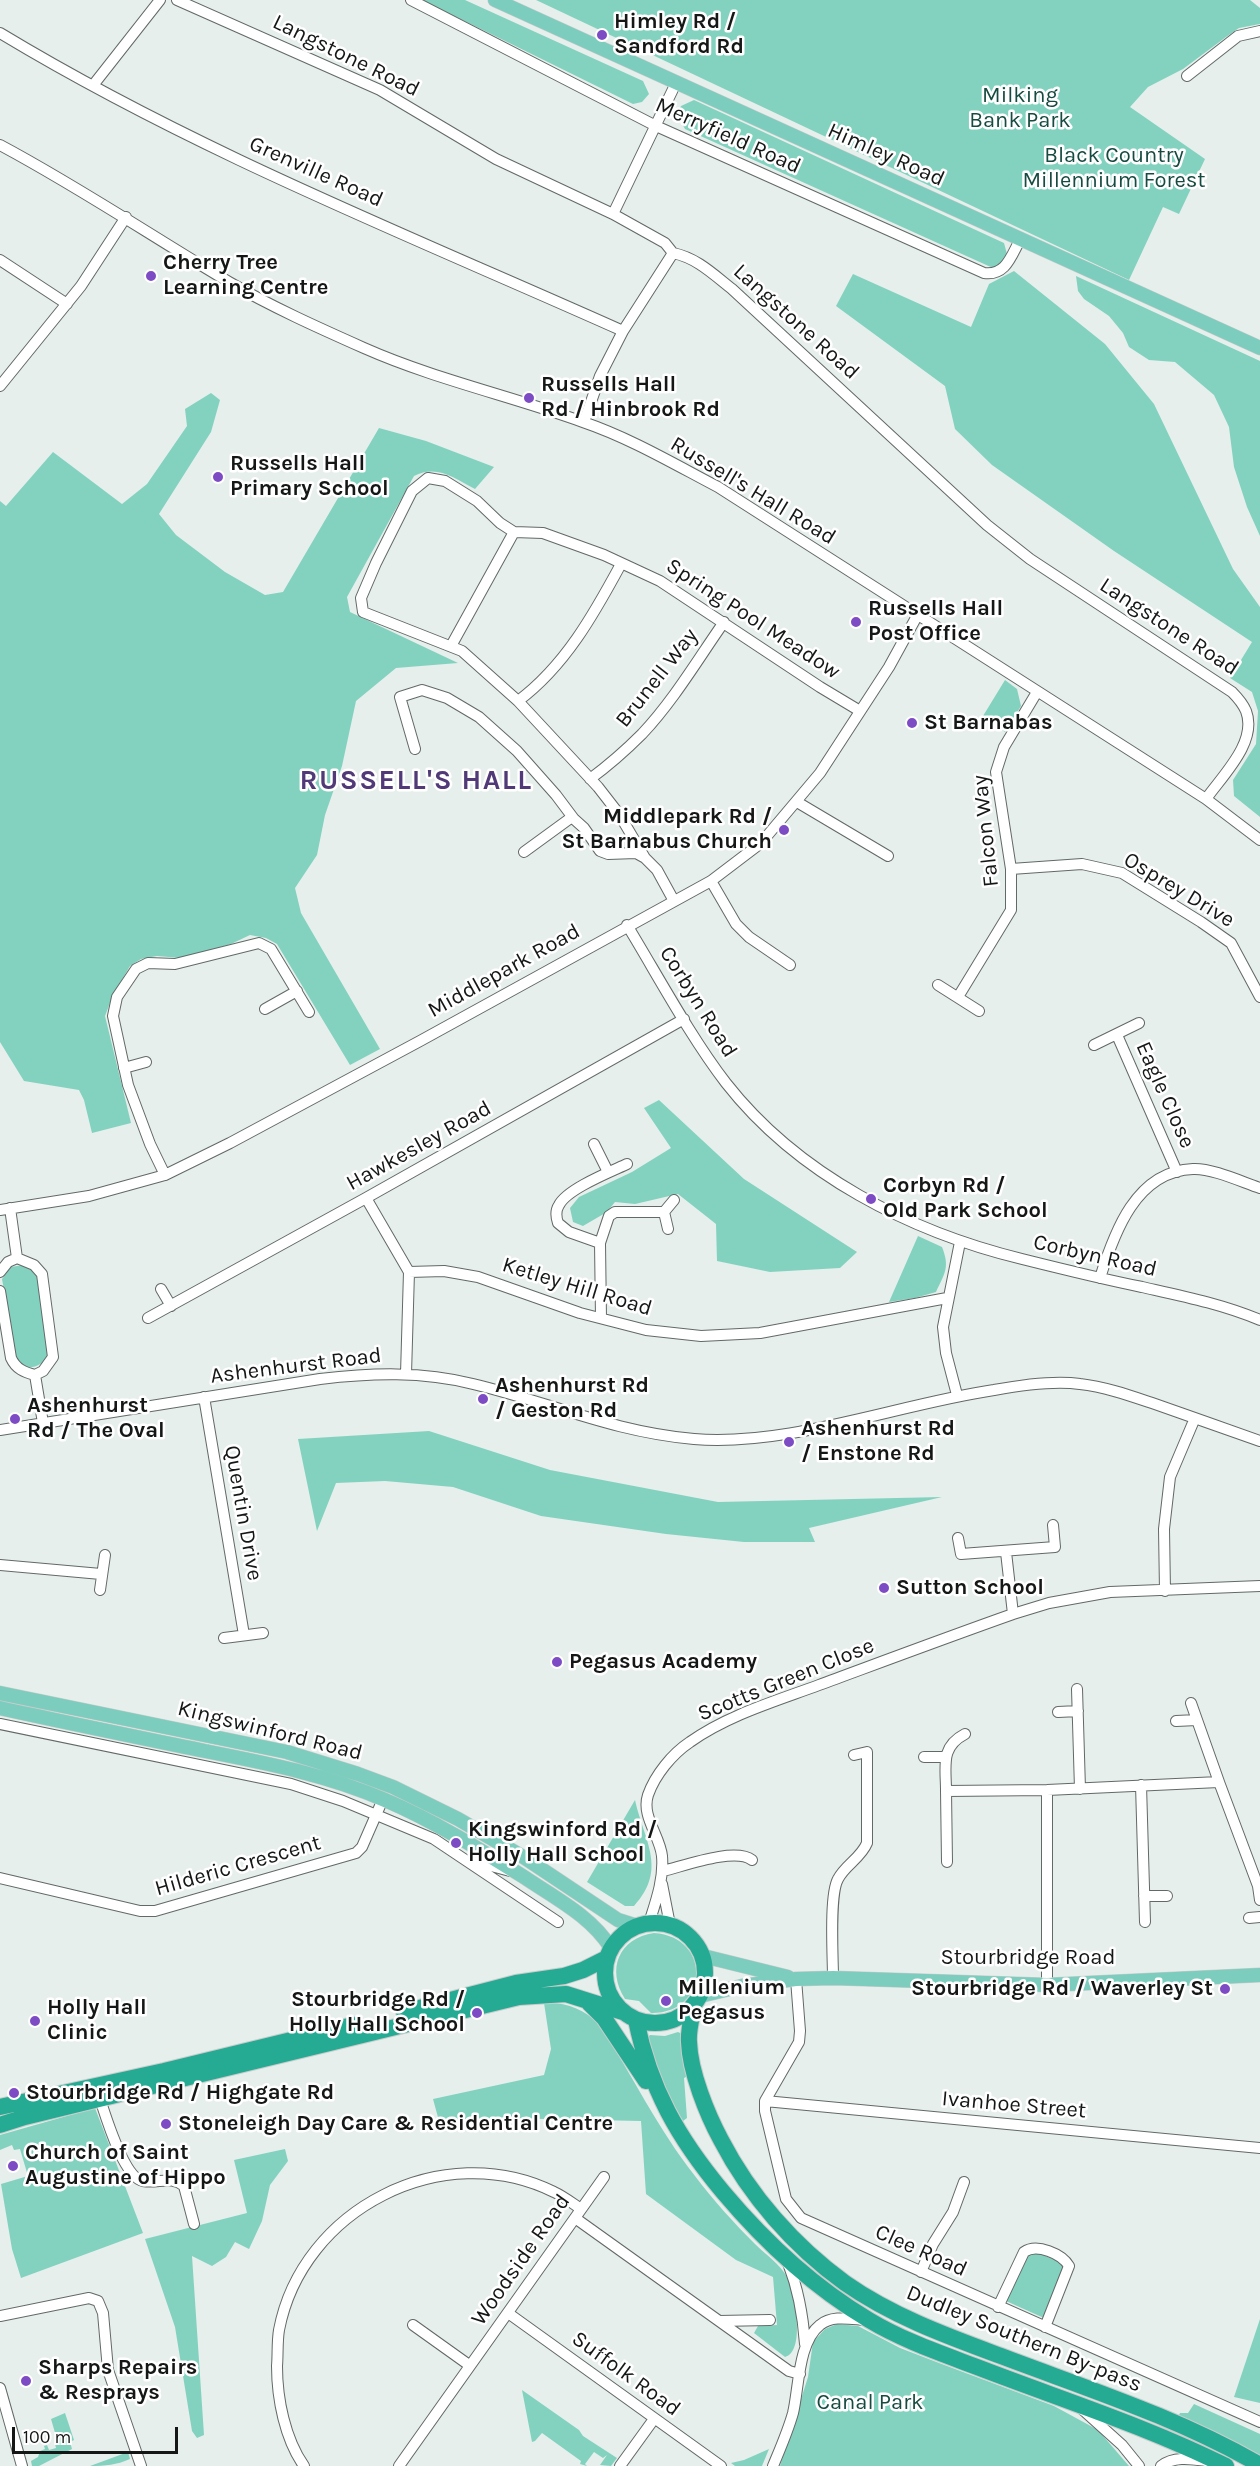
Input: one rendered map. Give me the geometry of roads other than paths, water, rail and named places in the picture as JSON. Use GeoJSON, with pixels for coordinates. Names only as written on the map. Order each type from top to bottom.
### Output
{"type":"FeatureCollection","features":[{"type":"Feature","properties":{"kind":"highway"},"geometry":{"type":"LineString","coordinates":[[0,2107],[253,2050],[516,1983],[564,1976],[583,1970],[609,1953],[622,1935],[643,1924],[670,1925],[690,1937],[703,1956],[706,1969],[705,1984],[697,2001],[682,2016],[667,2023],[651,2024],[578,1996],[555,1993],[519,1996],[0,2125]]}},
{"type":"Feature","properties":{"kind":"highway"},"geometry":{"type":"LineString","coordinates":[[609,1953],[604,1973],[607,1988],[629,2016]]}},
{"type":"Feature","properties":{"kind":"highway"},"geometry":{"type":"LineString","coordinates":[[578,1996],[593,2006],[604,2018],[666,2112]]}},
{"type":"Feature","properties":{"kind":"highway","name":"Dudley Southern By-pass"},"geometry":{"type":"LineString","coordinates":[[697,2001],[689,2043],[696,2077],[711,2121],[732,2162],[754,2193],[786,2232],[820,2262],[846,2283],[890,2310],[943,2334],[1171,2422],[1260,2465]]}},
{"type":"Feature","properties":{"kind":"highway","name":"Dudley Southern By-pass"},"geometry":{"type":"LineString","coordinates":[[629,2016],[666,2112],[712,2178],[771,2246],[829,2294],[869,2320],[933,2350],[1140,2429],[1222,2464]]}},
{"type":"Feature","properties":{"kind":"main road","name":"Himley Road"},"geometry":{"type":"LineString","coordinates":[[495,0],[1260,348]]}},
{"type":"Feature","properties":{"kind":"main road","name":"Kingswinford Road"},"geometry":{"type":"LineString","coordinates":[[0,1693],[287,1752],[358,1774],[393,1787],[458,1819],[525,1858],[618,1920],[643,1924]]}},
{"type":"Feature","properties":{"kind":"main road","name":"Kingswinford Road"},"geometry":{"type":"LineString","coordinates":[[0,1708],[315,1775],[382,1799],[427,1819],[514,1871],[584,1917],[603,1935],[609,1953]]}},
{"type":"Feature","properties":{"kind":"main road","name":"Stourbridge Road"},"geometry":{"type":"LineString","coordinates":[[703,1956],[796,1979]]}},
{"type":"Feature","properties":{"kind":"main road","name":"Stourbridge Road"},"geometry":{"type":"LineString","coordinates":[[697,2001],[742,1986],[796,1979],[833,1978],[1047,1985],[1260,1975]]}},
{"type":"Feature","properties":{"kind":"street"},"geometry":{"type":"LineString","coordinates":[[94,84],[160,0]]}},
{"type":"Feature","properties":{"kind":"street","name":"Langstone Road"},"geometry":{"type":"LineString","coordinates":[[177,0],[380,90],[496,159],[613,214],[665,243],[672,253],[688,256],[732,289],[987,525],[1030,559],[1232,692],[1246,711],[1247,732],[1239,753],[1206,799]]}},
{"type":"Feature","properties":{"kind":"street","name":"Merryfield Road"},"geometry":{"type":"LineString","coordinates":[[411,0],[656,126],[984,273],[994,275],[1001,271],[1020,240]]}},
{"type":"Feature","properties":{"kind":"street"},"geometry":{"type":"LineString","coordinates":[[1186,76],[1238,36],[1260,31]]}},
{"type":"Feature","properties":{"kind":"street","name":"Grenville Road"},"geometry":{"type":"LineString","coordinates":[[0,33],[190,135],[302,189],[623,331]]}},
{"type":"Feature","properties":{"kind":"street"},"geometry":{"type":"LineString","coordinates":[[613,214],[676,83]]}},
{"type":"Feature","properties":{"kind":"street","name":"Russell's Hall Road"},"geometry":{"type":"LineString","coordinates":[[0,145],[126,217],[232,284],[366,349],[584,422],[671,462],[718,487],[1206,799],[1260,840]]}},
{"type":"Feature","properties":{"kind":"street"},"geometry":{"type":"LineString","coordinates":[[0,386],[68,304],[126,217]]}},
{"type":"Feature","properties":{"kind":"street"},"geometry":{"type":"LineString","coordinates":[[584,422],[600,376],[623,331],[672,253]]}},
{"type":"Feature","properties":{"kind":"street"},"geometry":{"type":"LineString","coordinates":[[0,260],[68,304]]}},
{"type":"Feature","properties":{"kind":"street"},"geometry":{"type":"LineString","coordinates":[[451,646],[514,532],[500,523],[477,501],[445,481],[428,478],[412,491],[365,586],[361,606],[363,612],[462,651],[519,701],[619,814],[645,858],[657,870],[674,900]]}},
{"type":"Feature","properties":{"kind":"street","name":"Spring Pool Meadow"},"geometry":{"type":"LineString","coordinates":[[514,532],[543,533],[604,555],[660,580],[820,687],[860,711]]}},
{"type":"Feature","properties":{"kind":"street"},"geometry":{"type":"LineString","coordinates":[[519,701],[533,690],[570,648],[601,602],[621,564]]}},
{"type":"Feature","properties":{"kind":"street","name":"Middlepark Road"},"geometry":{"type":"LineString","coordinates":[[5,1209],[89,1196],[165,1175],[230,1143],[420,1041],[711,880],[761,843],[820,773],[889,668],[917,616]]}},
{"type":"Feature","properties":{"kind":"street","name":"Brunell Way"},"geometry":{"type":"LineString","coordinates":[[590,779],[617,758],[643,733],[660,713],[724,622]]}},
{"type":"Feature","properties":{"kind":"street"},"geometry":{"type":"LineString","coordinates":[[415,749],[400,697],[422,690],[447,698],[479,717],[517,751],[572,817],[584,828],[600,851],[608,854],[636,853],[645,858]]}},
{"type":"Feature","properties":{"kind":"street","name":"Falcon Way"},"geometry":{"type":"LineString","coordinates":[[958,997],[1011,910],[1011,869],[996,772],[1004,747],[1037,692]]}},
{"type":"Feature","properties":{"kind":"street"},"geometry":{"type":"LineString","coordinates":[[797,802],[888,856]]}},
{"type":"Feature","properties":{"kind":"street"},"geometry":{"type":"LineString","coordinates":[[524,852],[572,817]]}},
{"type":"Feature","properties":{"kind":"street","name":"Osprey Drive"},"geometry":{"type":"LineString","coordinates":[[1011,869],[1082,864],[1122,873],[1231,943],[1260,997]]}},
{"type":"Feature","properties":{"kind":"street"},"geometry":{"type":"LineString","coordinates":[[711,880],[736,924],[749,937],[790,965]]}},
{"type":"Feature","properties":{"kind":"street","name":"Corbyn Road"},"geometry":{"type":"LineString","coordinates":[[627,925],[726,1083],[764,1124],[813,1165],[858,1194],[910,1221],[960,1242],[1189,1298],[1260,1320]]}},
{"type":"Feature","properties":{"kind":"street"},"geometry":{"type":"LineString","coordinates":[[165,1175],[150,1144],[124,1068],[112,1016],[117,997],[136,969],[148,963],[175,964],[259,943],[271,949],[309,1012]]}},
{"type":"Feature","properties":{"kind":"street"},"geometry":{"type":"LineString","coordinates":[[938,985],[980,1011]]}},
{"type":"Feature","properties":{"kind":"street"},"geometry":{"type":"LineString","coordinates":[[265,1009],[297,991]]}},
{"type":"Feature","properties":{"kind":"street","name":"Hawkesley Road"},"geometry":{"type":"LineString","coordinates":[[148,1318],[684,1018]]}},
{"type":"Feature","properties":{"kind":"street","name":"Eagle Close"},"geometry":{"type":"LineString","coordinates":[[1094,1044],[1139,1023]]}},
{"type":"Feature","properties":{"kind":"street","name":"Eagle Close"},"geometry":{"type":"LineString","coordinates":[[1117,1035],[1177,1172]]}},
{"type":"Feature","properties":{"kind":"street"},"geometry":{"type":"LineString","coordinates":[[124,1068],[146,1062]]}},
{"type":"Feature","properties":{"kind":"street"},"geometry":{"type":"LineString","coordinates":[[594,1143],[608,1172]]}},
{"type":"Feature","properties":{"kind":"street"},"geometry":{"type":"LineString","coordinates":[[600,1243],[569,1232],[558,1223],[556,1216],[563,1200],[608,1172],[627,1164]]}},
{"type":"Feature","properties":{"kind":"street"},"geometry":{"type":"LineString","coordinates":[[1100,1278],[1112,1240],[1127,1214],[1151,1185],[1164,1175],[1194,1169],[1202,1170],[1260,1188]]}},
{"type":"Feature","properties":{"kind":"street"},"geometry":{"type":"LineString","coordinates":[[366,1198],[409,1272],[406,1374]]}},
{"type":"Feature","properties":{"kind":"street"},"geometry":{"type":"LineString","coordinates":[[664,1212],[674,1200]]}},
{"type":"Feature","properties":{"kind":"street"},"geometry":{"type":"LineString","coordinates":[[5,1209],[17,1258]]}},
{"type":"Feature","properties":{"kind":"street"},"geometry":{"type":"LineString","coordinates":[[601,1318],[600,1243],[609,1216],[615,1212],[664,1212]]}},
{"type":"Feature","properties":{"kind":"street"},"geometry":{"type":"LineString","coordinates":[[664,1212],[668,1229]]}},
{"type":"Feature","properties":{"kind":"street"},"geometry":{"type":"LineString","coordinates":[[957,1395],[946,1353],[943,1327],[960,1242]]}},
{"type":"Feature","properties":{"kind":"street"},"geometry":{"type":"LineString","coordinates":[[0,1272],[9,1262],[17,1258],[34,1265],[42,1274],[53,1357],[43,1371],[35,1375],[24,1372],[14,1365],[11,1358],[0,1291]]}},
{"type":"Feature","properties":{"kind":"street","name":"Ketley Hill Road"},"geometry":{"type":"LineString","coordinates":[[409,1272],[444,1271],[478,1277],[601,1318],[646,1330],[701,1336],[748,1334],[948,1298]]}},
{"type":"Feature","properties":{"kind":"street"},"geometry":{"type":"LineString","coordinates":[[162,1289],[171,1306]]}},
{"type":"Feature","properties":{"kind":"street","name":"Ashenhurst Road"},"geometry":{"type":"LineString","coordinates":[[0,1430],[367,1373],[406,1374],[473,1383],[610,1425],[639,1432],[696,1439],[750,1438],[806,1430],[957,1395],[1014,1386],[1080,1384],[1124,1394],[1260,1441]]}},
{"type":"Feature","properties":{"kind":"street"},"geometry":{"type":"LineString","coordinates":[[35,1375],[44,1423]]}},
{"type":"Feature","properties":{"kind":"street","name":"Quentin Drive"},"geometry":{"type":"LineString","coordinates":[[204,1397],[244,1635]]}},
{"type":"Feature","properties":{"kind":"street"},"geometry":{"type":"LineString","coordinates":[[1165,1591],[1164,1529],[1170,1477],[1195,1418]]}},
{"type":"Feature","properties":{"kind":"street"},"geometry":{"type":"LineString","coordinates":[[958,1538],[961,1554],[1055,1547],[1053,1525]]}},
{"type":"Feature","properties":{"kind":"street"},"geometry":{"type":"LineString","coordinates":[[1006,1552],[1012,1614]]}},
{"type":"Feature","properties":{"kind":"street"},"geometry":{"type":"LineString","coordinates":[[100,1590],[105,1555]]}},
{"type":"Feature","properties":{"kind":"street"},"geometry":{"type":"LineString","coordinates":[[0,1565],[101,1574]]}},
{"type":"Feature","properties":{"kind":"street","name":"Scotts Green Close"},"geometry":{"type":"LineString","coordinates":[[670,1925],[662,1876],[662,1853],[646,1803],[649,1793],[666,1764],[687,1743],[706,1731],[758,1708],[1012,1614],[1058,1601],[1110,1592],[1260,1586]]}},
{"type":"Feature","properties":{"kind":"street"},"geometry":{"type":"LineString","coordinates":[[224,1638],[263,1633]]}},
{"type":"Feature","properties":{"kind":"street"},"geometry":{"type":"LineString","coordinates":[[1077,1689],[1080,1789]]}},
{"type":"Feature","properties":{"kind":"street"},"geometry":{"type":"LineString","coordinates":[[1191,1703],[1219,1782],[1258,1879],[1260,1900]]}},
{"type":"Feature","properties":{"kind":"street"},"geometry":{"type":"LineString","coordinates":[[1058,1712],[1078,1711]]}},
{"type":"Feature","properties":{"kind":"street"},"geometry":{"type":"LineString","coordinates":[[1176,1721],[1197,1720]]}},
{"type":"Feature","properties":{"kind":"street","name":"Kingswinford Road"},"geometry":{"type":"LineString","coordinates":[[0,1724],[291,1784],[377,1814],[434,1839],[558,1922]]}},
{"type":"Feature","properties":{"kind":"street"},"geometry":{"type":"LineString","coordinates":[[947,1862],[946,1757],[953,1740],[965,1734]]}},
{"type":"Feature","properties":{"kind":"street"},"geometry":{"type":"LineString","coordinates":[[833,1978],[834,1889],[841,1875],[864,1850],[867,1843],[867,1752],[854,1755]]}},
{"type":"Feature","properties":{"kind":"street"},"geometry":{"type":"LineString","coordinates":[[924,1757],[946,1757]]}},
{"type":"Feature","properties":{"kind":"street"},"geometry":{"type":"LineString","coordinates":[[946,1791],[1080,1789],[1219,1782]]}},
{"type":"Feature","properties":{"kind":"street"},"geometry":{"type":"LineString","coordinates":[[1140,1785],[1145,1922]]}},
{"type":"Feature","properties":{"kind":"street"},"geometry":{"type":"LineString","coordinates":[[1047,1790],[1047,1985]]}},
{"type":"Feature","properties":{"kind":"street","name":"Hilderic Crescent"},"geometry":{"type":"LineString","coordinates":[[0,1878],[140,1911],[155,1911],[356,1853],[362,1847],[382,1799]]}},
{"type":"Feature","properties":{"kind":"street"},"geometry":{"type":"LineString","coordinates":[[662,1876],[725,1856],[739,1854],[752,1860]]}},
{"type":"Feature","properties":{"kind":"street","name":"Kingswinford Road"},"geometry":{"type":"LineString","coordinates":[[466,1859],[514,1871]]}},
{"type":"Feature","properties":{"kind":"street","name":"Scotts Green Close"},"geometry":{"type":"LineString","coordinates":[[643,1924],[662,1876]]}},
{"type":"Feature","properties":{"kind":"street"},"geometry":{"type":"LineString","coordinates":[[1144,1896],[1167,1896]]}},
{"type":"Feature","properties":{"kind":"street"},"geometry":{"type":"LineString","coordinates":[[765,2101],[799,2042],[796,1979]]}},
{"type":"Feature","properties":{"kind":"street"},"geometry":{"type":"LineString","coordinates":[[99,2099],[112,2135],[135,2179],[144,2182],[178,2181],[184,2186],[194,2224]]}},
{"type":"Feature","properties":{"kind":"street","name":"Ivanhoe Street"},"geometry":{"type":"LineString","coordinates":[[765,2101],[1260,2148]]}},
{"type":"Feature","properties":{"kind":"street","name":"Clee Road"},"geometry":{"type":"LineString","coordinates":[[765,2101],[765,2111],[786,2199],[801,2218],[1260,2422]]}},
{"type":"Feature","properties":{"kind":"street"},"geometry":{"type":"LineString","coordinates":[[304,2466],[291,2439],[277,2377],[279,2331],[292,2290],[309,2260],[330,2233],[364,2205],[406,2184],[458,2174],[484,2173],[529,2182],[555,2192],[578,2213],[719,2321],[789,2371],[800,2374]]}},
{"type":"Feature","properties":{"kind":"street","name":"Woodside Road"},"geometry":{"type":"LineString","coordinates":[[399,2466],[469,2364],[604,2177]]}},
{"type":"Feature","properties":{"kind":"street"},"geometry":{"type":"LineString","coordinates":[[921,2272],[933,2244],[954,2212],[964,2182]]}},
{"type":"Feature","properties":{"kind":"street"},"geometry":{"type":"LineString","coordinates":[[998,2307],[1024,2252],[1028,2249],[1039,2248],[1064,2260],[1069,2266],[1045,2327]]}},
{"type":"Feature","properties":{"kind":"street"},"geometry":{"type":"LineString","coordinates":[[773,2466],[792,2416],[805,2348],[803,2313],[787,2259]]}},
{"type":"Feature","properties":{"kind":"street"},"geometry":{"type":"LineString","coordinates":[[0,2316],[89,2298],[98,2301],[103,2313],[108,2370],[141,2466]]}},
{"type":"Feature","properties":{"kind":"street","name":"Suffolk Road"},"geometry":{"type":"LineString","coordinates":[[508,2313],[720,2466]]}},
{"type":"Feature","properties":{"kind":"street"},"geometry":{"type":"LineString","coordinates":[[805,2348],[813,2332],[827,2320],[839,2318],[869,2320]]}},
{"type":"Feature","properties":{"kind":"street"},"geometry":{"type":"LineString","coordinates":[[719,2321],[770,2320]]}},
{"type":"Feature","properties":{"kind":"street"},"geometry":{"type":"LineString","coordinates":[[413,2325],[469,2364]]}},
{"type":"Feature","properties":{"kind":"street"},"geometry":{"type":"LineString","coordinates":[[0,2388],[22,2466]]}},
{"type":"Feature","properties":{"kind":"street"},"geometry":{"type":"LineString","coordinates":[[1078,2405],[1122,2445],[1139,2466]]}},
{"type":"Feature","properties":{"kind":"street"},"geometry":{"type":"LineString","coordinates":[[620,2466],[654,2419]]}},
{"type":"Feature","properties":{"kind":"street"},"geometry":{"type":"LineString","coordinates":[[1161,2466],[1182,2458],[1222,2464]]}},
{"type":"Feature","properties":{"kind":"place","name":"Himley Rd / Sandford Rd"},"geometry":{"type":"Point","coordinates":[602,35]}},
{"type":"Feature","properties":{"kind":"place","name":"Cherry Tree Learning Centre"},"geometry":{"type":"Point","coordinates":[151,276]}},
{"type":"Feature","properties":{"kind":"place","name":"Russells Hall Rd / Hinbrook Rd"},"geometry":{"type":"Point","coordinates":[529,398]}},
{"type":"Feature","properties":{"kind":"place","name":"Russells Hall Primary School"},"geometry":{"type":"Point","coordinates":[218,477]}},
{"type":"Feature","properties":{"kind":"place","name":"Russells Hall Post Office"},"geometry":{"type":"Point","coordinates":[856,622]}},
{"type":"Feature","properties":{"kind":"place","name":"St Barnabas"},"geometry":{"type":"Point","coordinates":[912,723]}},
{"type":"Feature","properties":{"kind":"place","name":"Middlepark Rd / St Barnabus Church"},"geometry":{"type":"Point","coordinates":[784,830]}},
{"type":"Feature","properties":{"kind":"place","name":"Corbyn Rd / Old Park School"},"geometry":{"type":"Point","coordinates":[871,1199]}},
{"type":"Feature","properties":{"kind":"place","name":"Ashenhurst Rd / Geston Rd"},"geometry":{"type":"Point","coordinates":[483,1399]}},
{"type":"Feature","properties":{"kind":"place","name":"Ashenhurst Rd / The Oval"},"geometry":{"type":"Point","coordinates":[15,1419]}},
{"type":"Feature","properties":{"kind":"place","name":"Ashenhurst Rd / Enstone Rd"},"geometry":{"type":"Point","coordinates":[789,1442]}},
{"type":"Feature","properties":{"kind":"place","name":"Sutton School"},"geometry":{"type":"Point","coordinates":[884,1588]}},
{"type":"Feature","properties":{"kind":"place","name":"Pegasus Academy"},"geometry":{"type":"Point","coordinates":[557,1662]}},
{"type":"Feature","properties":{"kind":"place","name":"Kingswinford Rd / Holly Hall School"},"geometry":{"type":"Point","coordinates":[456,1843]}},
{"type":"Feature","properties":{"kind":"place","name":"Stourbridge Rd / Waverley St"},"geometry":{"type":"Point","coordinates":[1225,1989]}},
{"type":"Feature","properties":{"kind":"place","name":"Millenium Pegasus"},"geometry":{"type":"Point","coordinates":[666,2001]}},
{"type":"Feature","properties":{"kind":"place","name":"Stourbridge Rd / Holly Hall School"},"geometry":{"type":"Point","coordinates":[477,2013]}},
{"type":"Feature","properties":{"kind":"place","name":"Holly Hall Clinic"},"geometry":{"type":"Point","coordinates":[35,2021]}},
{"type":"Feature","properties":{"kind":"place","name":"Stourbridge Rd / Highgate Rd"},"geometry":{"type":"Point","coordinates":[14,2093]}},
{"type":"Feature","properties":{"kind":"place","name":"Stoneleigh Day Care & Residential Centre"},"geometry":{"type":"Point","coordinates":[166,2124]}},
{"type":"Feature","properties":{"kind":"place","name":"Church of Saint Augustine of Hippo"},"geometry":{"type":"Point","coordinates":[13,2166]}},
{"type":"Feature","properties":{"kind":"place","name":"Sharps Repairs & Resprays"},"geometry":{"type":"Point","coordinates":[26,2381]}},
{"type":"Feature","properties":{"kind":"district","name":"RUSSELL'S HALL"},"geometry":{"type":"Point","coordinates":[416,781]}},
{"type":"Feature","properties":{"kind":"park label","name":"Milking Bank Park"},"geometry":{"type":"Point","coordinates":[1020,108]}},
{"type":"Feature","properties":{"kind":"park label","name":"Black Country Millennium Forest"},"geometry":{"type":"Point","coordinates":[1114,168]}},
{"type":"Feature","properties":{"kind":"park label","name":"Canal Park"},"geometry":{"type":"Point","coordinates":[870,2403]}}]}
